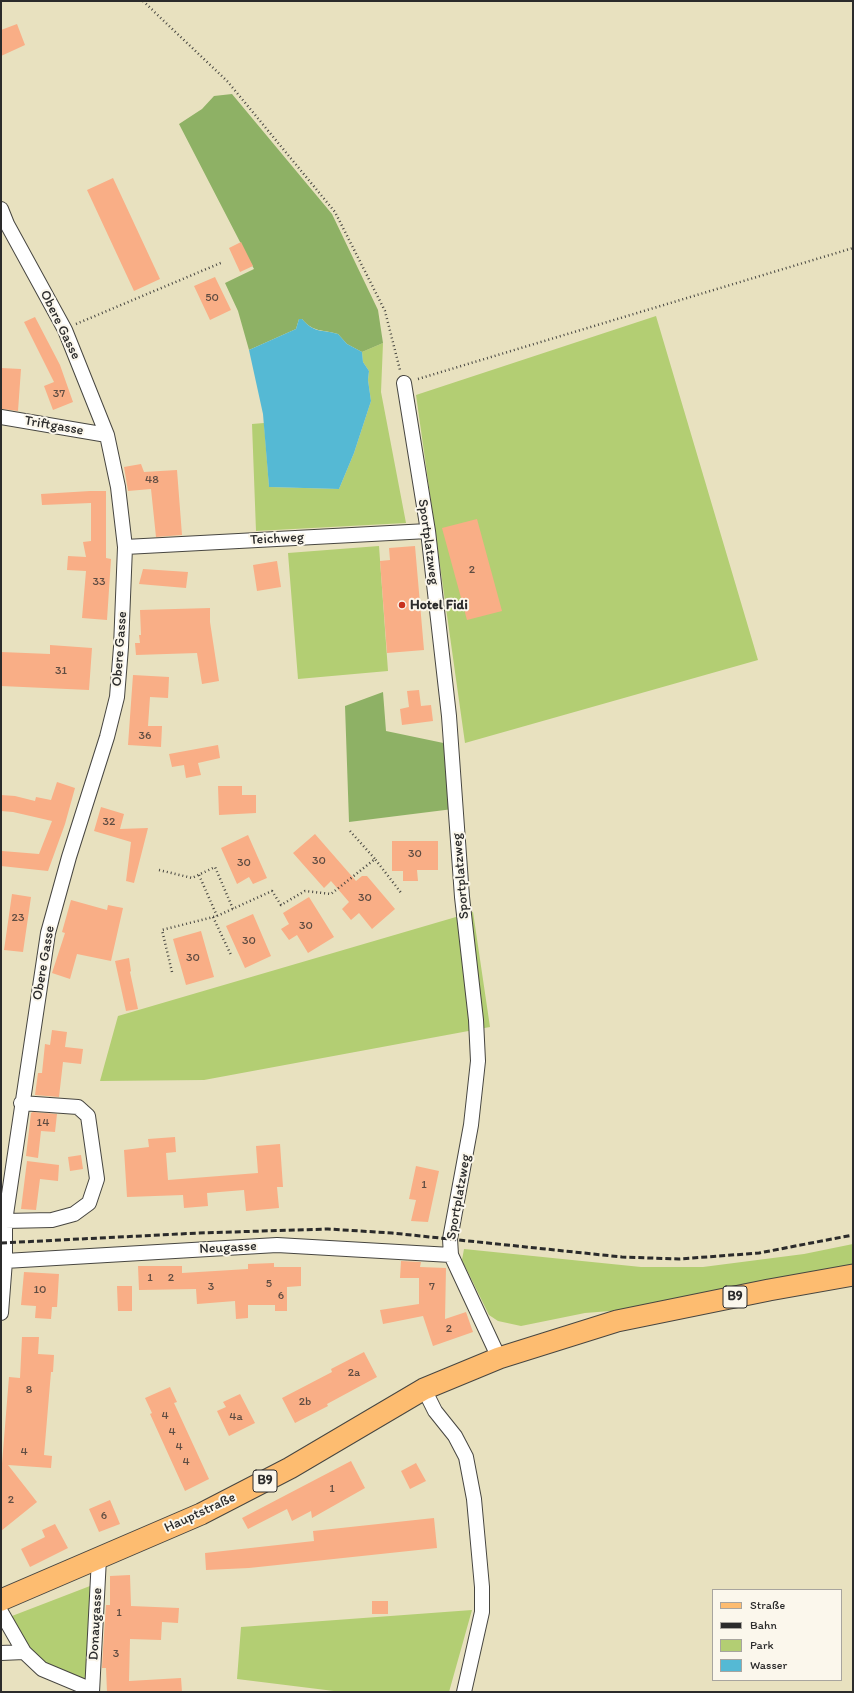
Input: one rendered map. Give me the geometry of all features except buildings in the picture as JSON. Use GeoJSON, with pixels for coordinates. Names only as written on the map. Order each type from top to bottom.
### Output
{"type":"FeatureCollection","features":[{"type":"Feature","properties":{"kind":"main road","name":"B9"},"geometry":{"type":"LineString","coordinates":[[499,1358],[617,1321],[769,1290],[853,1275]]}},
{"type":"Feature","properties":{"kind":"main road","name":"Hauptstraße"},"geometry":{"type":"LineString","coordinates":[[1,1600],[201,1514],[284,1471],[424,1389],[499,1358]]}},
{"type":"Feature","properties":{"kind":"street","name":"Obere Gasse"},"geometry":{"type":"LineString","coordinates":[[1,209],[7,224],[65,330],[107,435],[118,487],[125,547],[121,647],[117,697],[107,737],[69,857],[48,933],[21,1103],[5,1222],[5,1261],[1,1313]]}},
{"type":"Feature","properties":{"kind":"street","name":"Sportplatzweg"},"geometry":{"type":"LineString","coordinates":[[404,383],[428,531],[449,716],[462,897],[476,1020],[478,1061],[471,1125],[450,1239],[451,1255],[499,1358]]}},
{"type":"Feature","properties":{"kind":"street","name":"Triftgasse"},"geometry":{"type":"LineString","coordinates":[[1,417],[107,435]]}},
{"type":"Feature","properties":{"kind":"street","name":"Teichweg"},"geometry":{"type":"LineString","coordinates":[[125,547],[428,531]]}},
{"type":"Feature","properties":{"kind":"street"},"geometry":{"type":"LineString","coordinates":[[5,1222],[52,1220],[74,1214],[89,1203],[97,1179],[88,1116],[78,1107],[21,1103]]}},
{"type":"Feature","properties":{"kind":"street","name":"Neugasse"},"geometry":{"type":"LineString","coordinates":[[5,1261],[277,1245],[451,1255]]}},
{"type":"Feature","properties":{"kind":"street"},"geometry":{"type":"LineString","coordinates":[[424,1389],[435,1411],[455,1436],[466,1457],[474,1499],[482,1587],[482,1612],[464,1692]]}},
{"type":"Feature","properties":{"kind":"street","name":"Donaugasse"},"geometry":{"type":"LineString","coordinates":[[1,1612],[24,1652],[42,1669],[92,1691],[99,1558]]}},
{"type":"Feature","properties":{"kind":"street"},"geometry":{"type":"LineString","coordinates":[[1,1653],[24,1652]]}},
{"type":"Feature","properties":{"kind":"path"},"geometry":{"type":"LineString","coordinates":[[143,1],[228,82],[335,212],[385,311],[404,383],[853,248]]}},
{"type":"Feature","properties":{"kind":"path"},"geometry":{"type":"LineString","coordinates":[[65,330],[80,322],[223,262]]}},
{"type":"Feature","properties":{"kind":"path"},"geometry":{"type":"LineString","coordinates":[[350,831],[375,859],[402,894]]}},
{"type":"Feature","properties":{"kind":"path"},"geometry":{"type":"LineString","coordinates":[[172,972],[162,930],[217,916],[272,891],[281,905],[305,891],[331,894],[375,859]]}},
{"type":"Feature","properties":{"kind":"path"},"geometry":{"type":"LineString","coordinates":[[159,870],[192,878],[215,867],[233,909]]}},
{"type":"Feature","properties":{"kind":"path"},"geometry":{"type":"LineString","coordinates":[[199,875],[217,916]]}},
{"type":"Feature","properties":{"kind":"path"},"geometry":{"type":"LineString","coordinates":[[213,917],[230,955]]}},
{"type":"Feature","properties":{"kind":"green space"},"geometry":{"type":"Polygon","coordinates":[[[232,94],[332,214],[378,310],[383,343],[362,352],[347,344],[338,334],[314,329],[302,319],[299,319],[296,329],[249,350],[238,311],[225,283],[254,269],[179,124],[202,109],[214,96],[232,94]]]}},
{"type":"Feature","properties":{"kind":"green space"},"geometry":{"type":"Polygon","coordinates":[[[656,316],[758,660],[465,743],[416,395],[656,316]]]}},
{"type":"Feature","properties":{"kind":"green space"},"geometry":{"type":"Polygon","coordinates":[[[383,343],[381,392],[406,523],[256,531],[252,424],[264,423],[269,487],[339,489],[354,453],[371,401],[368,380],[369,371],[363,362],[362,352],[383,343]]]}},
{"type":"Feature","properties":{"kind":"green space"},"geometry":{"type":"Polygon","coordinates":[[[379,546],[388,671],[298,679],[288,553],[379,546]]]}},
{"type":"Feature","properties":{"kind":"green space"},"geometry":{"type":"Polygon","coordinates":[[[383,692],[386,731],[453,745],[461,808],[349,822],[345,706],[383,692]]]}},
{"type":"Feature","properties":{"kind":"green space"},"geometry":{"type":"Polygon","coordinates":[[[473,912],[490,1027],[204,1080],[100,1081],[118,1016],[473,912]]]}},
{"type":"Feature","properties":{"kind":"green space"},"geometry":{"type":"Polygon","coordinates":[[[853,1244],[853,1264],[636,1309],[585,1313],[521,1326],[498,1321],[489,1315],[462,1260],[464,1249],[641,1267],[703,1267],[804,1254],[853,1244]]]}},
{"type":"Feature","properties":{"kind":"green space"},"geometry":{"type":"Polygon","coordinates":[[[90,1586],[86,1680],[48,1671],[29,1646],[12,1616],[90,1586]]]}},
{"type":"Feature","properties":{"kind":"green space"},"geometry":{"type":"Polygon","coordinates":[[[472,1610],[449,1692],[342,1692],[237,1679],[241,1627],[472,1610]]]}},
{"type":"Feature","properties":{"kind":"water"},"geometry":{"type":"Polygon","coordinates":[[[299,319],[302,319],[315,329],[338,334],[347,344],[362,352],[363,362],[369,371],[368,380],[371,401],[354,453],[339,489],[269,487],[263,414],[249,350],[296,329],[299,319]]]}},
{"type":"Feature","properties":{"kind":"railway"},"geometry":{"type":"LineString","coordinates":[[1,1243],[199,1233],[328,1229],[392,1233],[622,1257],[679,1259],[759,1253],[853,1235]]}},
{"type":"Feature","properties":{"kind":"place","name":"Hotel Fidi"},"geometry":{"type":"Point","coordinates":[402,605]}}]}
